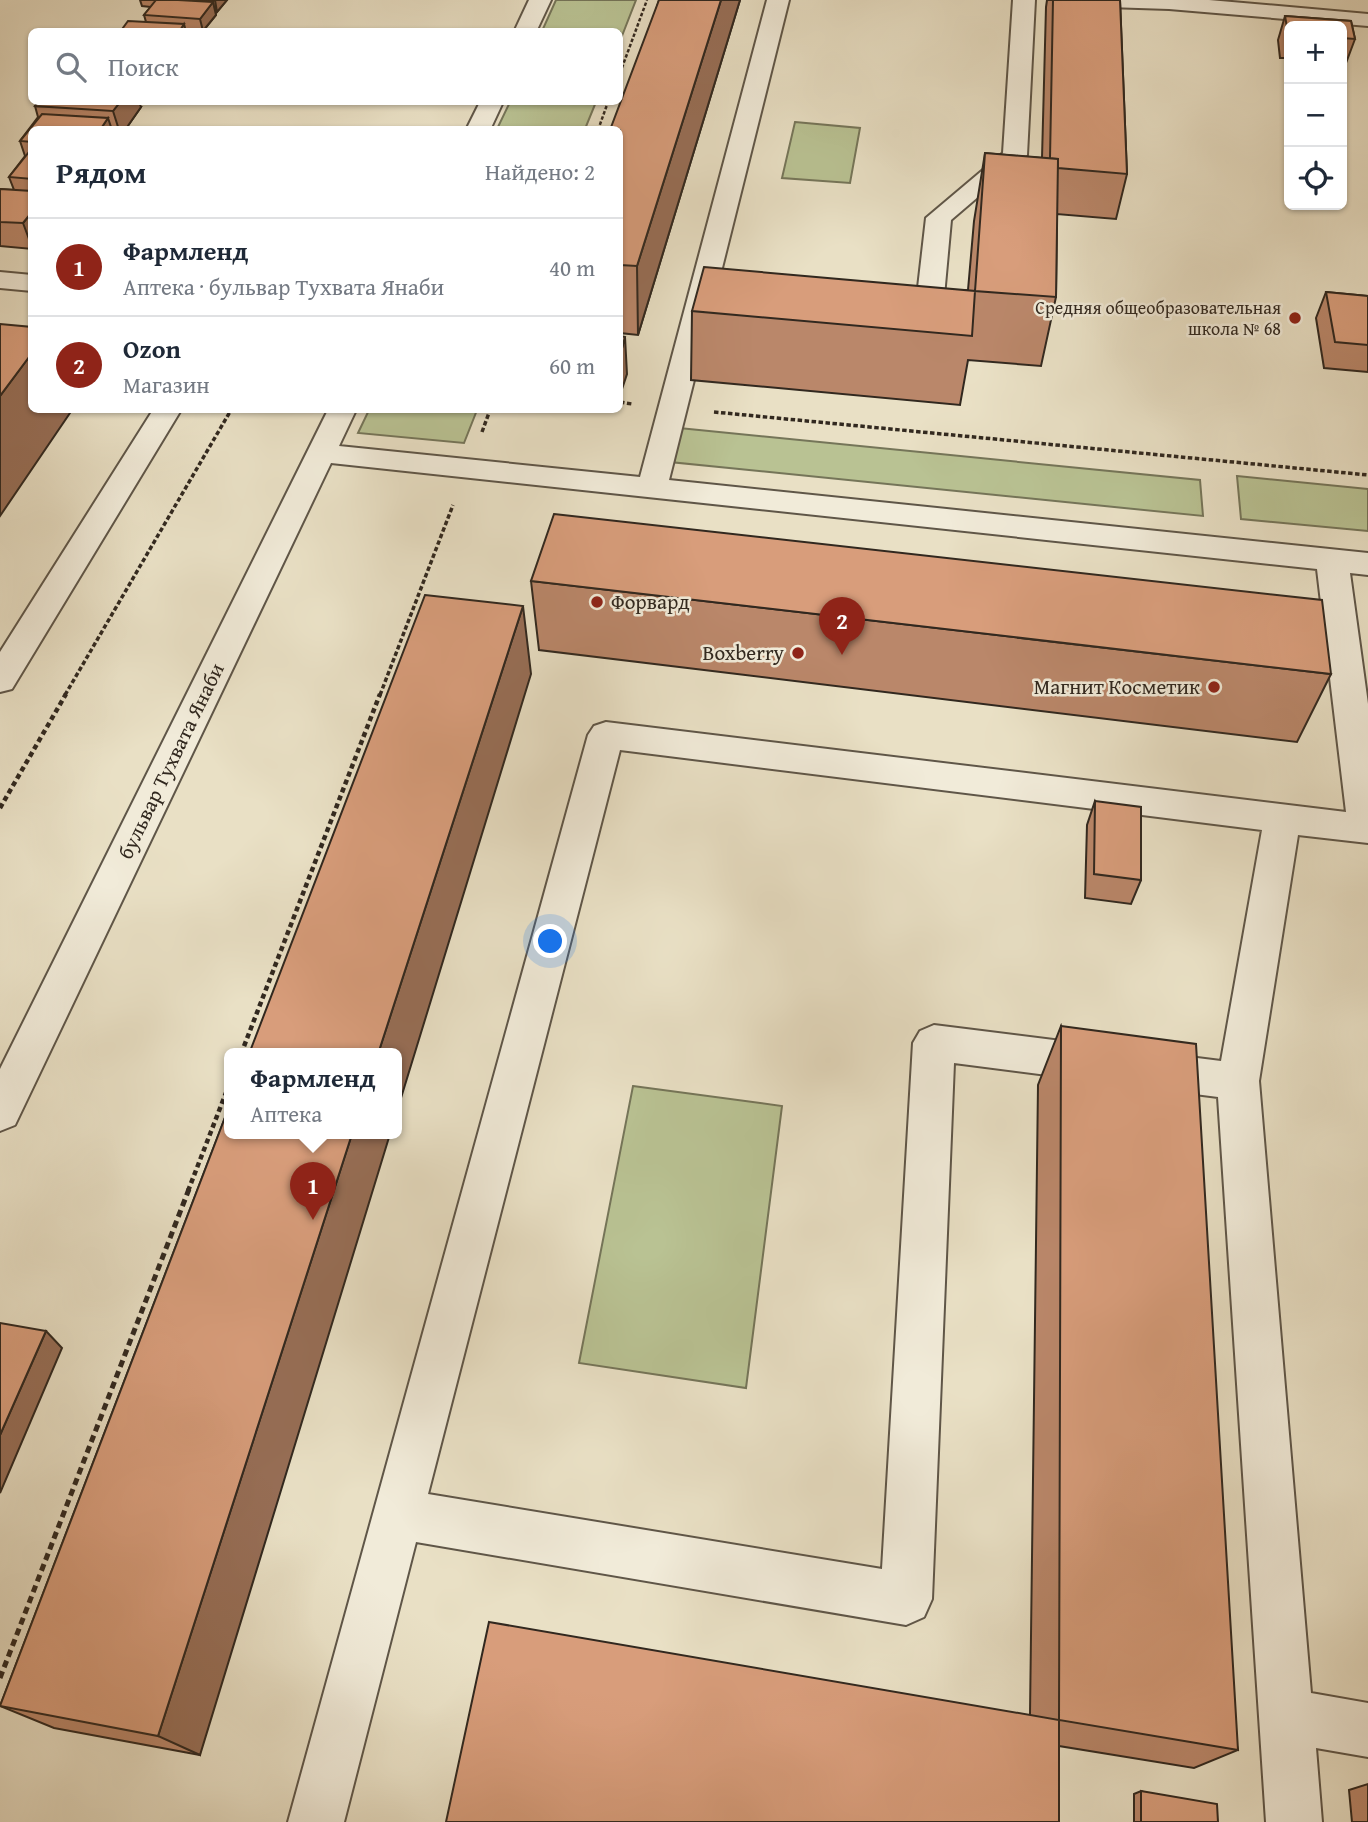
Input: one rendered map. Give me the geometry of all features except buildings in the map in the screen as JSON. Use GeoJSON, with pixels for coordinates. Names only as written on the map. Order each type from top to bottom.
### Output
{"type":"FeatureCollection","features":[{"type":"Feature","properties":{"kind":"street"},"geometry":{"type":"LineString","coordinates":[[527,28],[540,0]]}},
{"type":"Feature","properties":{"kind":"street"},"geometry":{"type":"LineString","coordinates":[[652,488],[778,0]]}},
{"type":"Feature","properties":{"kind":"street"},"geometry":{"type":"LineString","coordinates":[[898,339],[925,341],[939,218],[1015,155],[1024,0]]}},
{"type":"Feature","properties":{"kind":"street"},"geometry":{"type":"LineString","coordinates":[[1077,0],[1368,19]]}},
{"type":"Feature","properties":{"kind":"street"},"geometry":{"type":"LineString","coordinates":[[480,126],[490,105]]}},
{"type":"Feature","properties":{"kind":"street"},"geometry":{"type":"LineString","coordinates":[[0,280],[28,283]]}},
{"type":"Feature","properties":{"kind":"street"},"geometry":{"type":"LineString","coordinates":[[694,321],[722,324]]}},
{"type":"Feature","properties":{"kind":"street"},"geometry":{"type":"LineString","coordinates":[[0,680],[165,413]]}},
{"type":"Feature","properties":{"kind":"street","name":"бульвар Тухвата Янаби"},"geometry":{"type":"LineString","coordinates":[[0,1112],[341,413]]}},
{"type":"Feature","properties":{"kind":"street"},"geometry":{"type":"LineString","coordinates":[[316,1822],[606,735],[1367,829],[1350,562],[321,453]]}},
{"type":"Feature","properties":{"kind":"street"},"geometry":{"type":"LineString","coordinates":[[1282,819],[1238,1082],[1294,1822]]}},
{"type":"Feature","properties":{"kind":"street"},"geometry":{"type":"LineString","coordinates":[[398,1514],[906,1599],[934,1043],[1238,1082]]}},
{"type":"Feature","properties":{"kind":"street"},"geometry":{"type":"LineString","coordinates":[[1286,1716],[1368,1730]]}},
{"type":"Feature","properties":{"kind":"path"},"geometry":{"type":"LineString","coordinates":[[623,65],[648,0]]}},
{"type":"Feature","properties":{"kind":"path"},"geometry":{"type":"LineString","coordinates":[[599,126],[607,105]]}},
{"type":"Feature","properties":{"kind":"path"},"geometry":{"type":"LineString","coordinates":[[623,402],[1368,475]]}},
{"type":"Feature","properties":{"kind":"path"},"geometry":{"type":"LineString","coordinates":[[0,808],[229,413]]}},
{"type":"Feature","properties":{"kind":"path"},"geometry":{"type":"LineString","coordinates":[[243,1048],[489,413]]}},
{"type":"Feature","properties":{"kind":"path"},"geometry":{"type":"LineString","coordinates":[[0,1678],[224,1098]]}},
{"type":"Feature","properties":{"kind":"green space"},"geometry":{"type":"Polygon","coordinates":[[[556,0],[636,0],[623,33],[623,28],[543,28],[556,0]]]}},
{"type":"Feature","properties":{"kind":"green space"},"geometry":{"type":"Polygon","coordinates":[[[509,105],[595,105],[586,126],[498,126],[509,105]]]}},
{"type":"Feature","properties":{"kind":"green space"},"geometry":{"type":"Polygon","coordinates":[[[795,122],[860,128],[850,183],[782,178],[795,122]]]}},
{"type":"Feature","properties":{"kind":"green space"},"geometry":{"type":"Polygon","coordinates":[[[368,413],[476,413],[464,443],[358,433],[368,413]]]}},
{"type":"Feature","properties":{"kind":"green space"},"geometry":{"type":"Polygon","coordinates":[[[679,428],[1200,480],[1203,516],[670,462],[679,428]]]}},
{"type":"Feature","properties":{"kind":"green space"},"geometry":{"type":"Polygon","coordinates":[[[1237,476],[1368,489],[1368,531],[1241,519],[1237,476]]]}},
{"type":"Feature","properties":{"kind":"green space"},"geometry":{"type":"Polygon","coordinates":[[[633,1086],[782,1106],[746,1388],[579,1363],[633,1086]]]}},
{"type":"Feature","properties":{"kind":"place","name":"Средняя общеобразовательная школа № 68"},"geometry":{"type":"Point","coordinates":[1295,318]}},
{"type":"Feature","properties":{"kind":"place","name":"Форвард"},"geometry":{"type":"Point","coordinates":[597,602]}},
{"type":"Feature","properties":{"kind":"place","name":"Boxberry"},"geometry":{"type":"Point","coordinates":[798,653]}},
{"type":"Feature","properties":{"kind":"place","name":"Ozon"},"geometry":{"type":"Point","coordinates":[842,655]}},
{"type":"Feature","properties":{"kind":"place","name":"Магнит Косметик"},"geometry":{"type":"Point","coordinates":[1214,687]}},
{"type":"Feature","properties":{"kind":"place","name":"Фармленд"},"geometry":{"type":"Point","coordinates":[313,1220]}}]}
